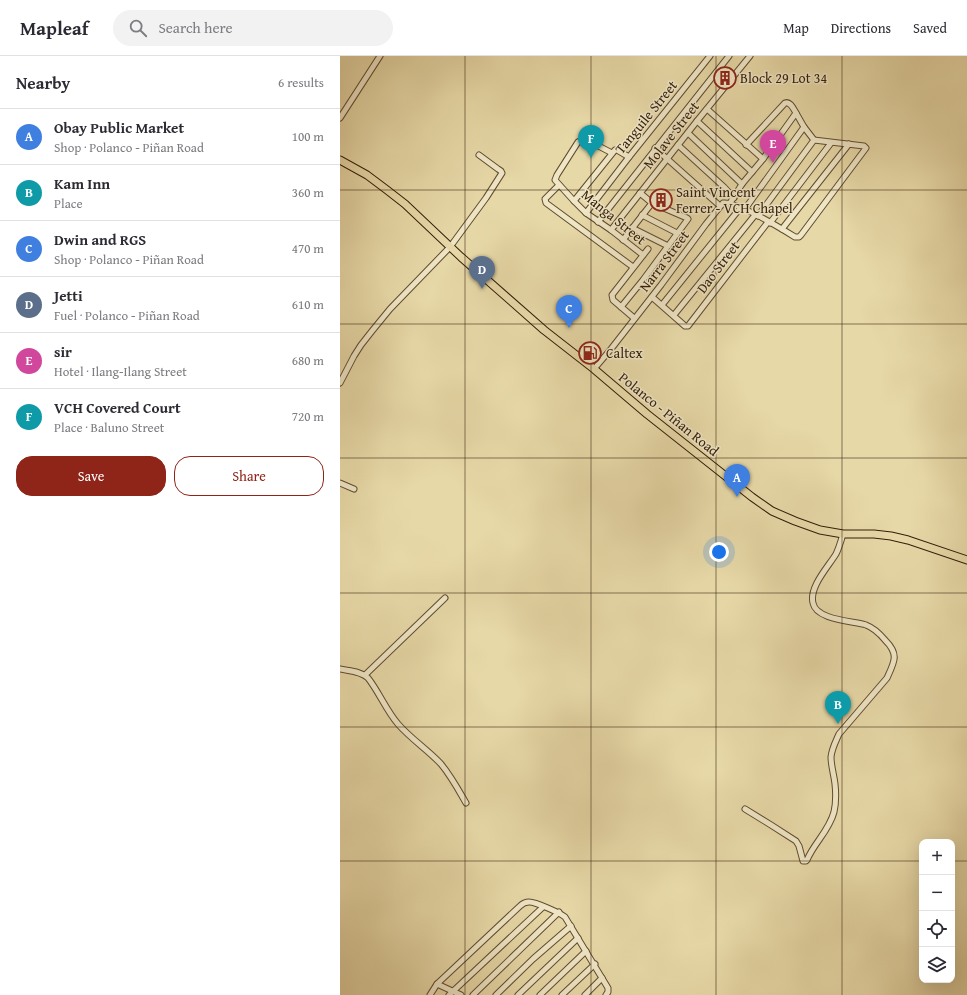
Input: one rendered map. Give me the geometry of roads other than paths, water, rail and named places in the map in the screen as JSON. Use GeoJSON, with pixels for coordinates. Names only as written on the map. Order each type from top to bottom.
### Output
{"type":"FeatureCollection","features":[{"type":"Feature","properties":{"kind":"main road","name":"Polanco - Piñan Road"},"geometry":{"type":"LineString","coordinates":[[340,160],[388,190],[544,330],[594,369],[647,414],[752,497],[772,511],[820,530],[843,534],[874,534],[891,536],[908,540],[967,560]]}},
{"type":"Feature","properties":{"kind":"street"},"geometry":{"type":"LineString","coordinates":[[340,118],[380,56]]}},
{"type":"Feature","properties":{"kind":"street","name":"Tanguile Street"},"geometry":{"type":"LineString","coordinates":[[586,213],[710,56]]}},
{"type":"Feature","properties":{"kind":"street"},"geometry":{"type":"LineString","coordinates":[[598,222],[729,56]]}},
{"type":"Feature","properties":{"kind":"street","name":"Molave Street"},"geometry":{"type":"LineString","coordinates":[[611,230],[750,56]]}},
{"type":"Feature","properties":{"kind":"street"},"geometry":{"type":"LineString","coordinates":[[728,203],[743,208],[797,238],[801,235],[865,149],[864,146],[814,140],[804,127],[790,103],[787,102],[746,145]]}},
{"type":"Feature","properties":{"kind":"street"},"geometry":{"type":"LineString","coordinates":[[707,109],[763,159]]}},
{"type":"Feature","properties":{"kind":"street"},"geometry":{"type":"LineString","coordinates":[[728,203],[734,198],[742,184],[763,159],[796,113]]}},
{"type":"Feature","properties":{"kind":"street"},"geometry":{"type":"LineString","coordinates":[[697,121],[752,172]]}},
{"type":"Feature","properties":{"kind":"street"},"geometry":{"type":"LineString","coordinates":[[662,305],[743,208],[804,127]]}},
{"type":"Feature","properties":{"kind":"street"},"geometry":{"type":"LineString","coordinates":[[688,133],[742,184]]}},
{"type":"Feature","properties":{"kind":"street","name":"Manga Street"},"geometry":{"type":"LineString","coordinates":[[613,152],[587,140],[582,142],[580,141],[555,179],[586,213],[643,255]]}},
{"type":"Feature","properties":{"kind":"street"},"geometry":{"type":"LineString","coordinates":[[652,297],[674,315],[756,216],[814,140]]}},
{"type":"Feature","properties":{"kind":"street","name":"Dao Street"},"geometry":{"type":"LineString","coordinates":[[674,315],[687,326],[690,324],[831,143]]}},
{"type":"Feature","properties":{"kind":"street"},"geometry":{"type":"LineString","coordinates":[[782,229],[849,144]]}},
{"type":"Feature","properties":{"kind":"street"},"geometry":{"type":"LineString","coordinates":[[678,145],[734,198]]}},
{"type":"Feature","properties":{"kind":"street"},"geometry":{"type":"LineString","coordinates":[[655,148],[720,206]]}},
{"type":"Feature","properties":{"kind":"street"},"geometry":{"type":"LineString","coordinates":[[574,201],[613,152],[617,150],[629,157]]}},
{"type":"Feature","properties":{"kind":"street"},"geometry":{"type":"LineString","coordinates":[[340,383],[361,345],[390,309],[450,247],[486,198],[502,173],[479,155]]}},
{"type":"Feature","properties":{"kind":"street"},"geometry":{"type":"LineString","coordinates":[[559,185],[545,199],[546,203],[633,267]]}},
{"type":"Feature","properties":{"kind":"street"},"geometry":{"type":"LineString","coordinates":[[621,307],[643,280],[688,218],[652,203],[640,193]]}},
{"type":"Feature","properties":{"kind":"street"},"geometry":{"type":"LineString","coordinates":[[623,240],[652,203]]}},
{"type":"Feature","properties":{"kind":"street","name":"Narra Street"},"geometry":{"type":"LineString","coordinates":[[594,369],[652,297],[720,206],[723,203],[728,203]]}},
{"type":"Feature","properties":{"kind":"street"},"geometry":{"type":"LineString","coordinates":[[642,215],[677,233]]}},
{"type":"Feature","properties":{"kind":"street"},"geometry":{"type":"LineString","coordinates":[[632,228],[668,246]]}},
{"type":"Feature","properties":{"kind":"street"},"geometry":{"type":"LineString","coordinates":[[634,318],[613,300],[612,295],[648,249]]}},
{"type":"Feature","properties":{"kind":"street"},"geometry":{"type":"LineString","coordinates":[[340,483],[354,489]]}},
{"type":"Feature","properties":{"kind":"street"},"geometry":{"type":"LineString","coordinates":[[745,809],[796,841],[803,861],[806,861],[827,830],[834,812],[835,784],[831,757],[834,743],[839,734],[887,678],[891,670],[895,653],[874,629],[867,625],[842,621],[824,614],[818,611],[812,602],[817,582],[837,552],[843,534]]}},
{"type":"Feature","properties":{"kind":"street"},"geometry":{"type":"LineString","coordinates":[[365,675],[445,598]]}},
{"type":"Feature","properties":{"kind":"street"},"geometry":{"type":"LineString","coordinates":[[340,669],[365,675],[398,724],[440,763],[451,777],[466,803]]}},
{"type":"Feature","properties":{"kind":"street"},"geometry":{"type":"LineString","coordinates":[[430,995],[437,984],[520,906],[529,902],[559,912],[565,917],[595,964],[608,988],[606,995]]}},
{"type":"Feature","properties":{"kind":"street"},"geometry":{"type":"LineString","coordinates":[[451,993],[543,907]]}},
{"type":"Feature","properties":{"kind":"street"},"geometry":{"type":"LineString","coordinates":[[473,995],[559,912]]}},
{"type":"Feature","properties":{"kind":"street"},"geometry":{"type":"LineString","coordinates":[[496,995],[532,959],[571,926]]}},
{"type":"Feature","properties":{"kind":"street"},"geometry":{"type":"LineString","coordinates":[[518,995],[578,938]]}},
{"type":"Feature","properties":{"kind":"street"},"geometry":{"type":"LineString","coordinates":[[540,995],[586,951]]}},
{"type":"Feature","properties":{"kind":"street"},"geometry":{"type":"LineString","coordinates":[[562,995],[595,964]]}},
{"type":"Feature","properties":{"kind":"street"},"geometry":{"type":"LineString","coordinates":[[585,995],[602,978]]}},
{"type":"Feature","properties":{"kind":"street"},"geometry":{"type":"LineString","coordinates":[[437,984],[451,993],[461,995]]}},
{"type":"Feature","properties":{"kind":"place","name":"Block 29 Lot 34"},"geometry":{"type":"Point","coordinates":[725,78]}},
{"type":"Feature","properties":{"kind":"place","name":"VCH Covered Court"},"geometry":{"type":"Point","coordinates":[591,158]}},
{"type":"Feature","properties":{"kind":"place","name":"sir"},"geometry":{"type":"Point","coordinates":[773,163]}},
{"type":"Feature","properties":{"kind":"place","name":"Saint Vincent Ferrer - VCH Chapel"},"geometry":{"type":"Point","coordinates":[661,200]}},
{"type":"Feature","properties":{"kind":"place","name":"Jetti"},"geometry":{"type":"Point","coordinates":[482,289]}},
{"type":"Feature","properties":{"kind":"place","name":"Dwin and RGS"},"geometry":{"type":"Point","coordinates":[569,328]}},
{"type":"Feature","properties":{"kind":"place","name":"Caltex"},"geometry":{"type":"Point","coordinates":[590,353]}},
{"type":"Feature","properties":{"kind":"place","name":"Obay Public Market"},"geometry":{"type":"Point","coordinates":[737,497]}},
{"type":"Feature","properties":{"kind":"place","name":"Kam Inn"},"geometry":{"type":"Point","coordinates":[838,724]}}]}
